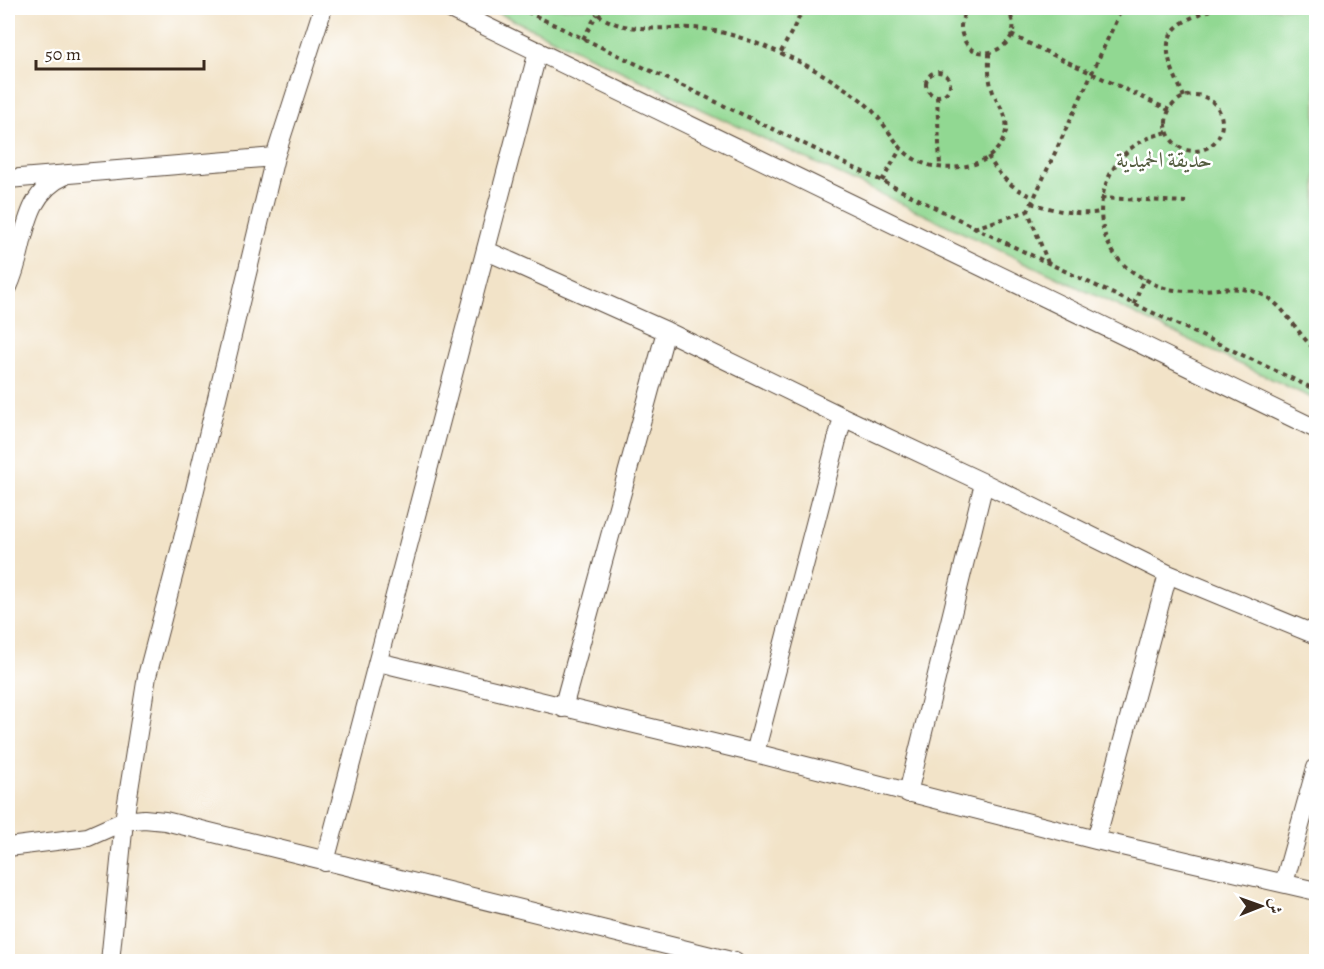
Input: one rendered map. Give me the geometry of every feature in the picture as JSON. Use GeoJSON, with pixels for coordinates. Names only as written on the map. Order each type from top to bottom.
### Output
{"type":"FeatureCollection","features":[{"type":"Feature","properties":{"kind":"street"},"geometry":{"type":"LineString","coordinates":[[110,962],[124,821],[147,676],[188,519],[275,157],[323,8]]}},
{"type":"Feature","properties":{"kind":"street"},"geometry":{"type":"LineString","coordinates":[[448,8],[1317,429]]}},
{"type":"Feature","properties":{"kind":"street"},"geometry":{"type":"LineString","coordinates":[[326,862],[538,51]]}},
{"type":"Feature","properties":{"kind":"street"},"geometry":{"type":"LineString","coordinates":[[8,179],[275,157]]}},
{"type":"Feature","properties":{"kind":"street"},"geometry":{"type":"LineString","coordinates":[[8,287],[19,258],[25,226],[34,201],[50,184],[70,173]]}},
{"type":"Feature","properties":{"kind":"street"},"geometry":{"type":"LineString","coordinates":[[487,251],[666,330],[1168,574],[1317,635]]}},
{"type":"Feature","properties":{"kind":"street"},"geometry":{"type":"LineString","coordinates":[[563,708],[666,330]]}},
{"type":"Feature","properties":{"kind":"street"},"geometry":{"type":"LineString","coordinates":[[755,753],[843,417]]}},
{"type":"Feature","properties":{"kind":"street"},"geometry":{"type":"LineString","coordinates":[[908,793],[984,483]]}},
{"type":"Feature","properties":{"kind":"street"},"geometry":{"type":"LineString","coordinates":[[1096,840],[1168,574]]}},
{"type":"Feature","properties":{"kind":"street"},"geometry":{"type":"LineString","coordinates":[[378,663],[755,753],[1096,840],[1317,891]]}},
{"type":"Feature","properties":{"kind":"street"},"geometry":{"type":"LineString","coordinates":[[1284,883],[1317,768]]}},
{"type":"Feature","properties":{"kind":"street"},"geometry":{"type":"LineString","coordinates":[[8,847],[88,837],[124,821],[165,820],[326,862],[735,962]]}},
{"type":"Feature","properties":{"kind":"path"},"geometry":{"type":"LineString","coordinates":[[519,8],[974,228],[1317,390]]}},
{"type":"Feature","properties":{"kind":"path"},"geometry":{"type":"LineString","coordinates":[[592,8],[597,14],[627,26],[680,27],[729,34],[781,52],[834,81],[859,99],[882,122],[901,148],[922,162],[940,167],[957,168],[984,160],[1004,140],[1007,123],[1002,108],[992,91],[989,53]]}},
{"type":"Feature","properties":{"kind":"path"},"geometry":{"type":"LineString","coordinates":[[781,52],[804,8]]}},
{"type":"Feature","properties":{"kind":"path"},"geometry":{"type":"LineString","coordinates":[[970,8],[960,26],[962,34],[972,48],[989,53],[999,50],[1011,35],[1013,26],[1011,18],[1004,8]]}},
{"type":"Feature","properties":{"kind":"path"},"geometry":{"type":"LineString","coordinates":[[1011,18],[1014,8]]}},
{"type":"Feature","properties":{"kind":"path"},"geometry":{"type":"LineString","coordinates":[[1048,263],[1028,211],[1122,8]]}},
{"type":"Feature","properties":{"kind":"path"},"geometry":{"type":"LineString","coordinates":[[1184,97],[1168,54],[1169,39],[1178,26],[1215,8]]}},
{"type":"Feature","properties":{"kind":"path"},"geometry":{"type":"LineString","coordinates":[[583,39],[597,14]]}},
{"type":"Feature","properties":{"kind":"path"},"geometry":{"type":"LineString","coordinates":[[1011,35],[1169,110]]}},
{"type":"Feature","properties":{"kind":"path"},"geometry":{"type":"LineString","coordinates":[[942,72],[950,80],[950,86],[948,91],[937,96],[932,94],[926,84],[930,74],[942,72]]}},
{"type":"Feature","properties":{"kind":"path"},"geometry":{"type":"LineString","coordinates":[[1194,95],[1211,101],[1221,117],[1222,127],[1219,136],[1206,149],[1196,152],[1178,147],[1167,132],[1166,121],[1169,110],[1184,97],[1194,95]]}},
{"type":"Feature","properties":{"kind":"path"},"geometry":{"type":"LineString","coordinates":[[937,96],[940,167]]}},
{"type":"Feature","properties":{"kind":"path"},"geometry":{"type":"LineString","coordinates":[[1167,132],[1141,142],[1129,150],[1111,172],[1101,198],[1100,212],[1109,246],[1124,265],[1162,288],[1182,292],[1230,288],[1263,295],[1281,308],[1317,350]]}},
{"type":"Feature","properties":{"kind":"path"},"geometry":{"type":"LineString","coordinates":[[882,182],[901,148]]}},
{"type":"Feature","properties":{"kind":"path"},"geometry":{"type":"LineString","coordinates":[[988,156],[1011,186],[1034,197]]}},
{"type":"Feature","properties":{"kind":"path"},"geometry":{"type":"LineString","coordinates":[[1101,198],[1186,202]]}},
{"type":"Feature","properties":{"kind":"path"},"geometry":{"type":"LineString","coordinates":[[1031,203],[1067,212],[1085,214],[1100,212]]}},
{"type":"Feature","properties":{"kind":"path"},"geometry":{"type":"LineString","coordinates":[[974,228],[1028,211]]}},
{"type":"Feature","properties":{"kind":"path"},"geometry":{"type":"LineString","coordinates":[[1134,304],[1144,278]]}},
{"type":"Feature","properties":{"kind":"green space","name":"حديقة الحميدية"},"geometry":{"type":"Polygon","coordinates":[[[488,8],[1316,8],[1316,400],[488,8]]]}}]}
